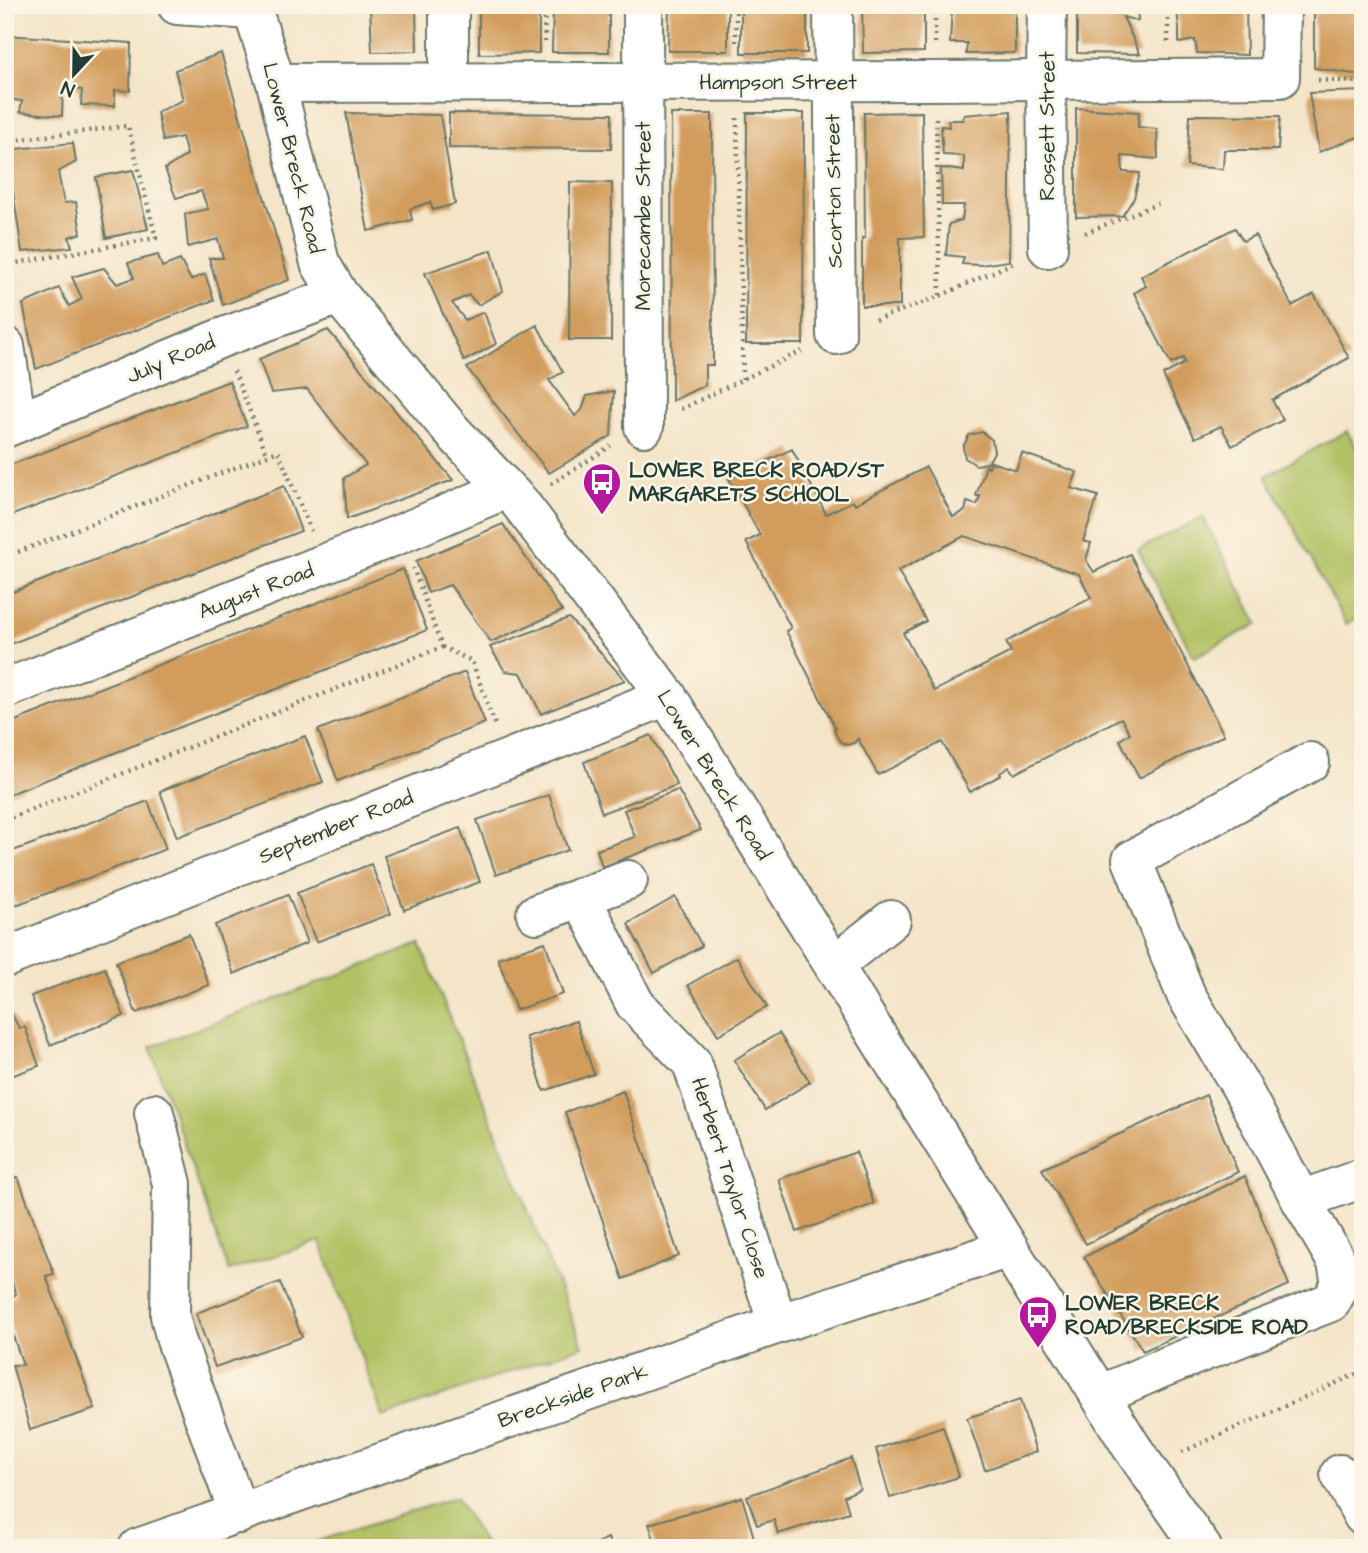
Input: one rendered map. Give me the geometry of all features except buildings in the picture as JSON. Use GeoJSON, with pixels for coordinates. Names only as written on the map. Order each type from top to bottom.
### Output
{"type":"FeatureCollection","features":[{"type":"Feature","properties":{"kind":"street"},"geometry":{"type":"LineString","coordinates":[[177,5],[251,8]]}},
{"type":"Feature","properties":{"kind":"street"},"geometry":{"type":"LineString","coordinates":[[449,5],[449,82]]}},
{"type":"Feature","properties":{"kind":"street","name":"Morecambe Street"},"geometry":{"type":"LineString","coordinates":[[643,5],[644,427]]}},
{"type":"Feature","properties":{"kind":"street","name":"Scorton Street"},"geometry":{"type":"LineString","coordinates":[[833,5],[836,335]]}},
{"type":"Feature","properties":{"kind":"street","name":"Rossett Street"},"geometry":{"type":"LineString","coordinates":[[1047,5],[1048,248]]}},
{"type":"Feature","properties":{"kind":"street"},"geometry":{"type":"LineString","coordinates":[[1280,5],[1280,78]]}},
{"type":"Feature","properties":{"kind":"street","name":"Lower Breck Road"},"geometry":{"type":"LineString","coordinates":[[251,8],[276,83],[320,262],[339,295],[451,430],[520,503],[667,696],[1131,1446],[1202,1548]]}},
{"type":"Feature","properties":{"kind":"street","name":"Hampson Street"},"geometry":{"type":"LineString","coordinates":[[276,83],[1280,78]]}},
{"type":"Feature","properties":{"kind":"street","name":"July Road"},"geometry":{"type":"LineString","coordinates":[[11,425],[221,338],[339,295]]}},
{"type":"Feature","properties":{"kind":"street"},"geometry":{"type":"LineString","coordinates":[[5,346],[11,425]]}},
{"type":"Feature","properties":{"kind":"street","name":"August Road"},"geometry":{"type":"LineString","coordinates":[[5,689],[325,564],[506,489]]}},
{"type":"Feature","properties":{"kind":"street","name":"September Road"},"geometry":{"type":"LineString","coordinates":[[5,958],[667,696]]}},
{"type":"Feature","properties":{"kind":"street"},"geometry":{"type":"LineString","coordinates":[[1100,1395],[1331,1302],[1341,1284],[1336,1262],[1241,1087],[1186,995],[1132,860],[1310,762]]}},
{"type":"Feature","properties":{"kind":"street"},"geometry":{"type":"LineString","coordinates":[[536,914],[628,880]]}},
{"type":"Feature","properties":{"kind":"street","name":"Herbert Taylor Close"},"geometry":{"type":"LineString","coordinates":[[581,897],[635,1004],[692,1063],[778,1324]]}},
{"type":"Feature","properties":{"kind":"street"},"geometry":{"type":"LineString","coordinates":[[834,965],[891,920]]}},
{"type":"Feature","properties":{"kind":"street"},"geometry":{"type":"LineString","coordinates":[[154,1113],[172,1184],[170,1316],[176,1340],[239,1514]]}},
{"type":"Feature","properties":{"kind":"street"},"geometry":{"type":"LineString","coordinates":[[1301,1200],[1363,1178]]}},
{"type":"Feature","properties":{"kind":"street","name":"Breckside Park"},"geometry":{"type":"LineString","coordinates":[[161,1544],[778,1324],[1009,1248]]}},
{"type":"Feature","properties":{"kind":"street"},"geometry":{"type":"LineString","coordinates":[[1340,1474],[1363,1516]]}},
{"type":"Feature","properties":{"kind":"path"},"geometry":{"type":"LineString","coordinates":[[736,5],[743,379]]}},
{"type":"Feature","properties":{"kind":"path"},"geometry":{"type":"LineString","coordinates":[[935,5],[934,81],[940,296]]}},
{"type":"Feature","properties":{"kind":"path"},"geometry":{"type":"LineString","coordinates":[[1280,78],[1363,82]]}},
{"type":"Feature","properties":{"kind":"path"},"geometry":{"type":"LineString","coordinates":[[5,141],[128,126],[156,238],[5,265]]}},
{"type":"Feature","properties":{"kind":"path"},"geometry":{"type":"LineString","coordinates":[[221,338],[267,455]]}},
{"type":"Feature","properties":{"kind":"path"},"geometry":{"type":"LineString","coordinates":[[5,557],[278,450],[325,564]]}},
{"type":"Feature","properties":{"kind":"path"},"geometry":{"type":"LineString","coordinates":[[400,534],[442,647],[472,661],[508,759]]}},
{"type":"Feature","properties":{"kind":"path"},"geometry":{"type":"LineString","coordinates":[[5,820],[442,647]]}},
{"type":"Feature","properties":{"kind":"path"},"geometry":{"type":"LineString","coordinates":[[1146,1468],[1363,1371]]}},
{"type":"Feature","properties":{"kind":"green space"},"geometry":{"type":"Polygon","coordinates":[[[1347,431],[1363,460],[1363,614],[1346,624],[1266,476],[1347,431]]]}},
{"type":"Feature","properties":{"kind":"green space"},"geometry":{"type":"Polygon","coordinates":[[[1203,517],[1258,624],[1194,657],[1138,550],[1203,517]]]}},
{"type":"Feature","properties":{"kind":"green space"},"geometry":{"type":"Polygon","coordinates":[[[420,944],[583,1346],[383,1417],[320,1241],[229,1271],[150,1047],[420,944]]]}},
{"type":"Feature","properties":{"kind":"green space"},"geometry":{"type":"Polygon","coordinates":[[[456,1497],[487,1548],[297,1548],[456,1497]]]}},
{"type":"Feature","properties":{"kind":"place","name":"LOWER BRECK ROAD/ST MARGARETS SCHOOL"},"geometry":{"type":"Point","coordinates":[602,516]}},
{"type":"Feature","properties":{"kind":"place","name":"LOWER BRECK ROAD/BRECKSIDE ROAD"},"geometry":{"type":"Point","coordinates":[1038,1349]}}]}
